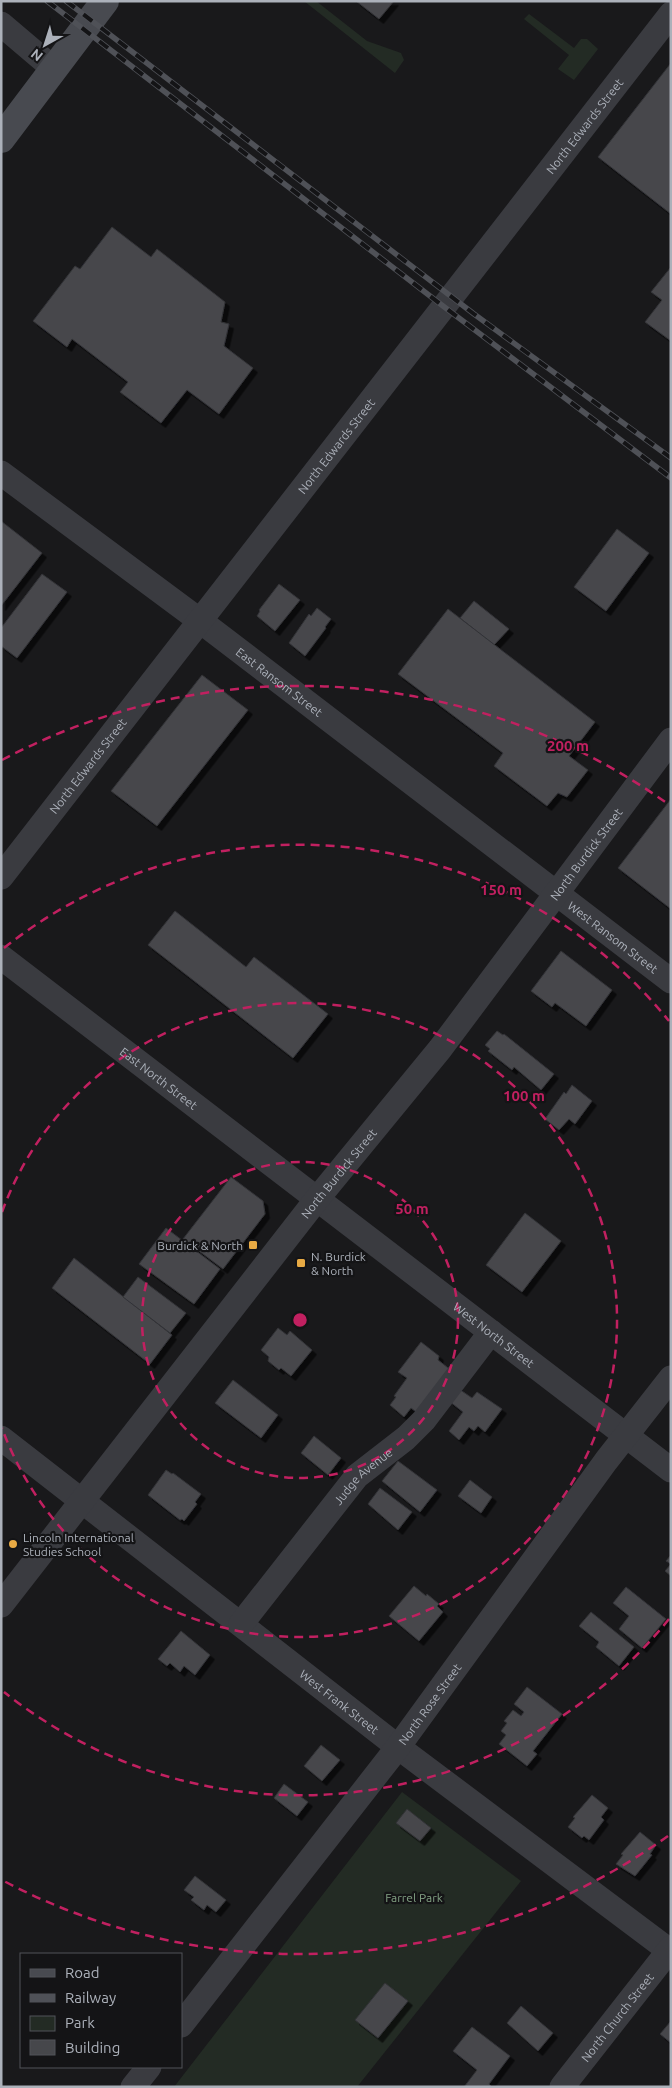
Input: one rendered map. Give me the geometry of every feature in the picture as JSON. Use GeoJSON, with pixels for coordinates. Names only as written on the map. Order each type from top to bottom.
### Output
{"type":"FeatureCollection","features":[{"type":"Feature","properties":{"kind":"street"},"geometry":{"type":"LineString","coordinates":[[1,139],[105,1]]}},
{"type":"Feature","properties":{"kind":"street","name":"North Edwards Street"},"geometry":{"type":"LineString","coordinates":[[1,877],[671,14]]}},
{"type":"Feature","properties":{"kind":"street"},"geometry":{"type":"LineString","coordinates":[[1,24],[54,69]]}},
{"type":"Feature","properties":{"kind":"street","name":"East Ransom Street"},"geometry":{"type":"LineString","coordinates":[[1,473],[199,620],[556,892]]}},
{"type":"Feature","properties":{"kind":"street","name":"North Burdick Street"},"geometry":{"type":"LineString","coordinates":[[1,1606],[317,1199],[440,1049],[671,740]]}},
{"type":"Feature","properties":{"kind":"street","name":"West Ransom Street"},"geometry":{"type":"LineString","coordinates":[[556,892],[671,981]]}},
{"type":"Feature","properties":{"kind":"street","name":"East North Street"},"geometry":{"type":"LineString","coordinates":[[1,958],[317,1199]]}},
{"type":"Feature","properties":{"kind":"street","name":"West North Street"},"geometry":{"type":"LineString","coordinates":[[317,1199],[671,1470]]}},
{"type":"Feature","properties":{"kind":"street","name":"Judge Avenue"},"geometry":{"type":"LineString","coordinates":[[241,1624],[357,1476],[406,1438],[424,1420],[491,1332]]}},
{"type":"Feature","properties":{"kind":"street","name":"North Rose Street"},"geometry":{"type":"LineString","coordinates":[[182,2024],[398,1747],[625,1436],[671,1378]]}},
{"type":"Feature","properties":{"kind":"street","name":"West Frank Street"},"geometry":{"type":"LineString","coordinates":[[1,1438],[398,1747],[670,1950]]}},
{"type":"Feature","properties":{"kind":"street","name":"North Church Street"},"geometry":{"type":"LineString","coordinates":[[562,2087],[670,1950]]}},
{"type":"Feature","properties":{"kind":"street"},"geometry":{"type":"LineString","coordinates":[[133,2087],[148,2068]]}},
{"type":"Feature","properties":{"kind":"green space"},"geometry":{"type":"Polygon","coordinates":[[[304,1],[316,1],[367,41],[401,53],[404,60],[395,73],[304,1]]]}},
{"type":"Feature","properties":{"kind":"green space"},"geometry":{"type":"Polygon","coordinates":[[[529,14],[574,48],[581,39],[587,39],[598,49],[574,80],[558,69],[569,55],[524,19],[529,14]]]}},
{"type":"Feature","properties":{"kind":"green space","name":"Farrel Park"},"geometry":{"type":"Polygon","coordinates":[[[402,1792],[521,1881],[357,2087],[174,2087],[402,1792]]]}},
{"type":"Feature","properties":{"kind":"building"},"geometry":{"type":"Polygon","coordinates":[[[356,1],[394,1],[379,19],[356,1]]]}},
{"type":"Feature","properties":{"kind":"building"},"geometry":{"type":"Polygon","coordinates":[[[671,63],[671,214],[598,157],[671,63]]]}},
{"type":"Feature","properties":{"kind":"building"},"geometry":{"type":"Polygon","coordinates":[[[112,227],[151,257],[157,249],[225,302],[221,322],[229,324],[224,346],[253,368],[219,414],[187,390],[161,423],[120,392],[128,382],[72,339],[67,347],[33,321],[75,266],[80,269],[112,227]]]}},
{"type":"Feature","properties":{"kind":"building"},"geometry":{"type":"Polygon","coordinates":[[[671,267],[671,341],[645,322],[662,300],[651,292],[671,267]]]}},
{"type":"Feature","properties":{"kind":"building"},"geometry":{"type":"Polygon","coordinates":[[[1,521],[42,553],[1,606],[1,521]]]}},
{"type":"Feature","properties":{"kind":"building"},"geometry":{"type":"Polygon","coordinates":[[[617,529],[649,553],[606,611],[574,587],[617,529]]]}},
{"type":"Feature","properties":{"kind":"building"},"geometry":{"type":"Polygon","coordinates":[[[42,574],[67,592],[17,658],[1,646],[1,628],[42,574]]]}},
{"type":"Feature","properties":{"kind":"building"},"geometry":{"type":"Polygon","coordinates":[[[279,584],[300,600],[275,631],[257,616],[259,610],[279,584]]]}},
{"type":"Feature","properties":{"kind":"building"},"geometry":{"type":"Polygon","coordinates":[[[474,601],[509,629],[494,645],[460,618],[474,601]]]}},
{"type":"Feature","properties":{"kind":"building"},"geometry":{"type":"Polygon","coordinates":[[[317,608],[331,619],[305,656],[289,643],[309,614],[311,616],[317,608]]]}},
{"type":"Feature","properties":{"kind":"building"},"geometry":{"type":"Polygon","coordinates":[[[448,609],[595,722],[569,756],[588,770],[567,797],[558,793],[547,806],[494,766],[503,753],[398,674],[448,609]]]}},
{"type":"Feature","properties":{"kind":"building"},"geometry":{"type":"Polygon","coordinates":[[[202,675],[248,710],[157,826],[111,791],[202,675]]]}},
{"type":"Feature","properties":{"kind":"building"},"geometry":{"type":"Polygon","coordinates":[[[671,799],[671,909],[618,868],[671,799]]]}},
{"type":"Feature","properties":{"kind":"building"},"geometry":{"type":"Polygon","coordinates":[[[175,911],[246,967],[254,957],[328,1014],[293,1058],[148,945],[175,911]]]}},
{"type":"Feature","properties":{"kind":"building"},"geometry":{"type":"Polygon","coordinates":[[[561,951],[612,990],[586,1026],[555,1003],[552,1007],[531,991],[561,951]]]}},
{"type":"Feature","properties":{"kind":"building"},"geometry":{"type":"Polygon","coordinates":[[[497,1031],[504,1034],[554,1074],[541,1090],[514,1067],[512,1070],[488,1051],[490,1049],[485,1045],[497,1031]]]}},
{"type":"Feature","properties":{"kind":"building"},"geometry":{"type":"Polygon","coordinates":[[[572,1085],[592,1101],[575,1124],[569,1119],[559,1130],[545,1119],[564,1092],[566,1094],[572,1085]]]}},
{"type":"Feature","properties":{"kind":"building"},"geometry":{"type":"Polygon","coordinates":[[[231,1177],[263,1201],[265,1214],[223,1269],[183,1239],[231,1177]]]}},
{"type":"Feature","properties":{"kind":"building"},"geometry":{"type":"Polygon","coordinates":[[[525,1213],[561,1241],[522,1292],[486,1265],[525,1213]]]}},
{"type":"Feature","properties":{"kind":"building"},"geometry":{"type":"Polygon","coordinates":[[[166,1228],[220,1269],[194,1304],[139,1264],[166,1228]]]}},
{"type":"Feature","properties":{"kind":"building"},"geometry":{"type":"Polygon","coordinates":[[[74,1258],[172,1335],[150,1364],[52,1288],[74,1258]]]}},
{"type":"Feature","properties":{"kind":"building"},"geometry":{"type":"Polygon","coordinates":[[[138,1277],[186,1313],[170,1333],[123,1297],[138,1277]]]}},
{"type":"Feature","properties":{"kind":"building"},"geometry":{"type":"Polygon","coordinates":[[[278,1328],[287,1335],[290,1331],[312,1350],[291,1376],[281,1368],[279,1370],[268,1361],[269,1357],[261,1350],[278,1328]]]}},
{"type":"Feature","properties":{"kind":"building"},"geometry":{"type":"Polygon","coordinates":[[[421,1342],[439,1356],[438,1360],[452,1371],[419,1414],[411,1408],[404,1417],[390,1405],[407,1378],[398,1372],[421,1342]]]}},
{"type":"Feature","properties":{"kind":"building"},"geometry":{"type":"Polygon","coordinates":[[[233,1380],[278,1415],[261,1438],[215,1403],[233,1380]]]}},
{"type":"Feature","properties":{"kind":"building"},"geometry":{"type":"Polygon","coordinates":[[[459,1389],[472,1398],[477,1392],[502,1409],[485,1432],[478,1426],[474,1431],[469,1427],[459,1440],[449,1431],[463,1412],[449,1401],[459,1389]]]}},
{"type":"Feature","properties":{"kind":"building"},"geometry":{"type":"Polygon","coordinates":[[[314,1436],[341,1458],[328,1475],[301,1453],[314,1436]]]}},
{"type":"Feature","properties":{"kind":"building"},"geometry":{"type":"Polygon","coordinates":[[[398,1461],[437,1490],[420,1512],[382,1481],[398,1461]]]}},
{"type":"Feature","properties":{"kind":"building"},"geometry":{"type":"Polygon","coordinates":[[[166,1470],[201,1494],[195,1502],[197,1504],[184,1521],[180,1520],[148,1495],[166,1470]]]}},
{"type":"Feature","properties":{"kind":"building"},"geometry":{"type":"Polygon","coordinates":[[[470,1480],[492,1497],[481,1513],[458,1496],[470,1480]]]}},
{"type":"Feature","properties":{"kind":"building"},"geometry":{"type":"Polygon","coordinates":[[[380,1488],[412,1512],[398,1530],[368,1504],[380,1488]]]}},
{"type":"Feature","properties":{"kind":"building"},"geometry":{"type":"Polygon","coordinates":[[[671,1555],[671,1564],[666,1561],[671,1555]]]}},
{"type":"Feature","properties":{"kind":"building"},"geometry":{"type":"Polygon","coordinates":[[[671,1564],[671,1576],[665,1571],[671,1564]]]}},
{"type":"Feature","properties":{"kind":"building"},"geometry":{"type":"Polygon","coordinates":[[[414,1586],[439,1604],[437,1606],[443,1612],[419,1641],[389,1616],[414,1586]]]}},
{"type":"Feature","properties":{"kind":"building"},"geometry":{"type":"Polygon","coordinates":[[[626,1587],[666,1619],[642,1648],[619,1629],[629,1616],[613,1603],[626,1587]]]}},
{"type":"Feature","properties":{"kind":"building"},"geometry":{"type":"Polygon","coordinates":[[[591,1612],[634,1647],[619,1666],[596,1647],[599,1642],[579,1626],[591,1612]]]}},
{"type":"Feature","properties":{"kind":"building"},"geometry":{"type":"Polygon","coordinates":[[[181,1631],[210,1655],[195,1675],[184,1666],[180,1672],[170,1663],[167,1666],[158,1659],[181,1631]]]}},
{"type":"Feature","properties":{"kind":"building"},"geometry":{"type":"Polygon","coordinates":[[[527,1687],[562,1714],[533,1751],[537,1754],[527,1766],[499,1744],[506,1735],[501,1731],[507,1723],[504,1721],[513,1710],[521,1716],[524,1712],[514,1704],[527,1687]]]}},
{"type":"Feature","properties":{"kind":"building"},"geometry":{"type":"Polygon","coordinates":[[[321,1745],[340,1760],[322,1781],[304,1766],[321,1745]]]}},
{"type":"Feature","properties":{"kind":"building"},"geometry":{"type":"Polygon","coordinates":[[[284,1784],[308,1802],[297,1816],[274,1798],[284,1784]]]}},
{"type":"Feature","properties":{"kind":"building"},"geometry":{"type":"Polygon","coordinates":[[[592,1795],[608,1808],[601,1817],[604,1820],[589,1840],[584,1836],[582,1838],[568,1827],[575,1818],[573,1817],[592,1795]]]}},
{"type":"Feature","properties":{"kind":"building"},"geometry":{"type":"Polygon","coordinates":[[[407,1809],[431,1828],[420,1841],[396,1823],[407,1809]]]}},
{"type":"Feature","properties":{"kind":"building"},"geometry":{"type":"Polygon","coordinates":[[[640,1832],[656,1845],[650,1854],[652,1855],[635,1876],[616,1864],[623,1855],[621,1854],[640,1832]]]}},
{"type":"Feature","properties":{"kind":"building"},"geometry":{"type":"Polygon","coordinates":[[[195,1876],[226,1900],[216,1912],[207,1905],[204,1910],[191,1900],[194,1897],[184,1890],[195,1876]]]}},
{"type":"Feature","properties":{"kind":"building"},"geometry":{"type":"Polygon","coordinates":[[[385,1983],[408,2001],[378,2038],[355,2020],[385,1983]]]}},
{"type":"Feature","properties":{"kind":"building"},"geometry":{"type":"Polygon","coordinates":[[[521,2006],[553,2033],[538,2051],[507,2023],[521,2006]]]}},
{"type":"Feature","properties":{"kind":"building"},"geometry":{"type":"Polygon","coordinates":[[[671,2021],[671,2043],[660,2034],[671,2021]]]}},
{"type":"Feature","properties":{"kind":"building"},"geometry":{"type":"Polygon","coordinates":[[[472,2027],[510,2056],[489,2084],[492,2087],[464,2087],[477,2070],[453,2051],[472,2027]]]}},
{"type":"Feature","properties":{"kind":"railway"},"geometry":{"type":"LineString","coordinates":[[47,1],[443,306],[671,478]]}},
{"type":"Feature","properties":{"kind":"railway"},"geometry":{"type":"LineString","coordinates":[[66,1],[474,314],[671,458]]}},
{"type":"Feature","properties":{"kind":"place","name":"Burdick & North"},"geometry":{"type":"Point","coordinates":[253,1245]}},
{"type":"Feature","properties":{"kind":"place","name":"N. Burdick & North"},"geometry":{"type":"Point","coordinates":[301,1263]}},
{"type":"Feature","properties":{"kind":"place","name":"Lincoln International Studies School"},"geometry":{"type":"Point","coordinates":[13,1544]}}]}
